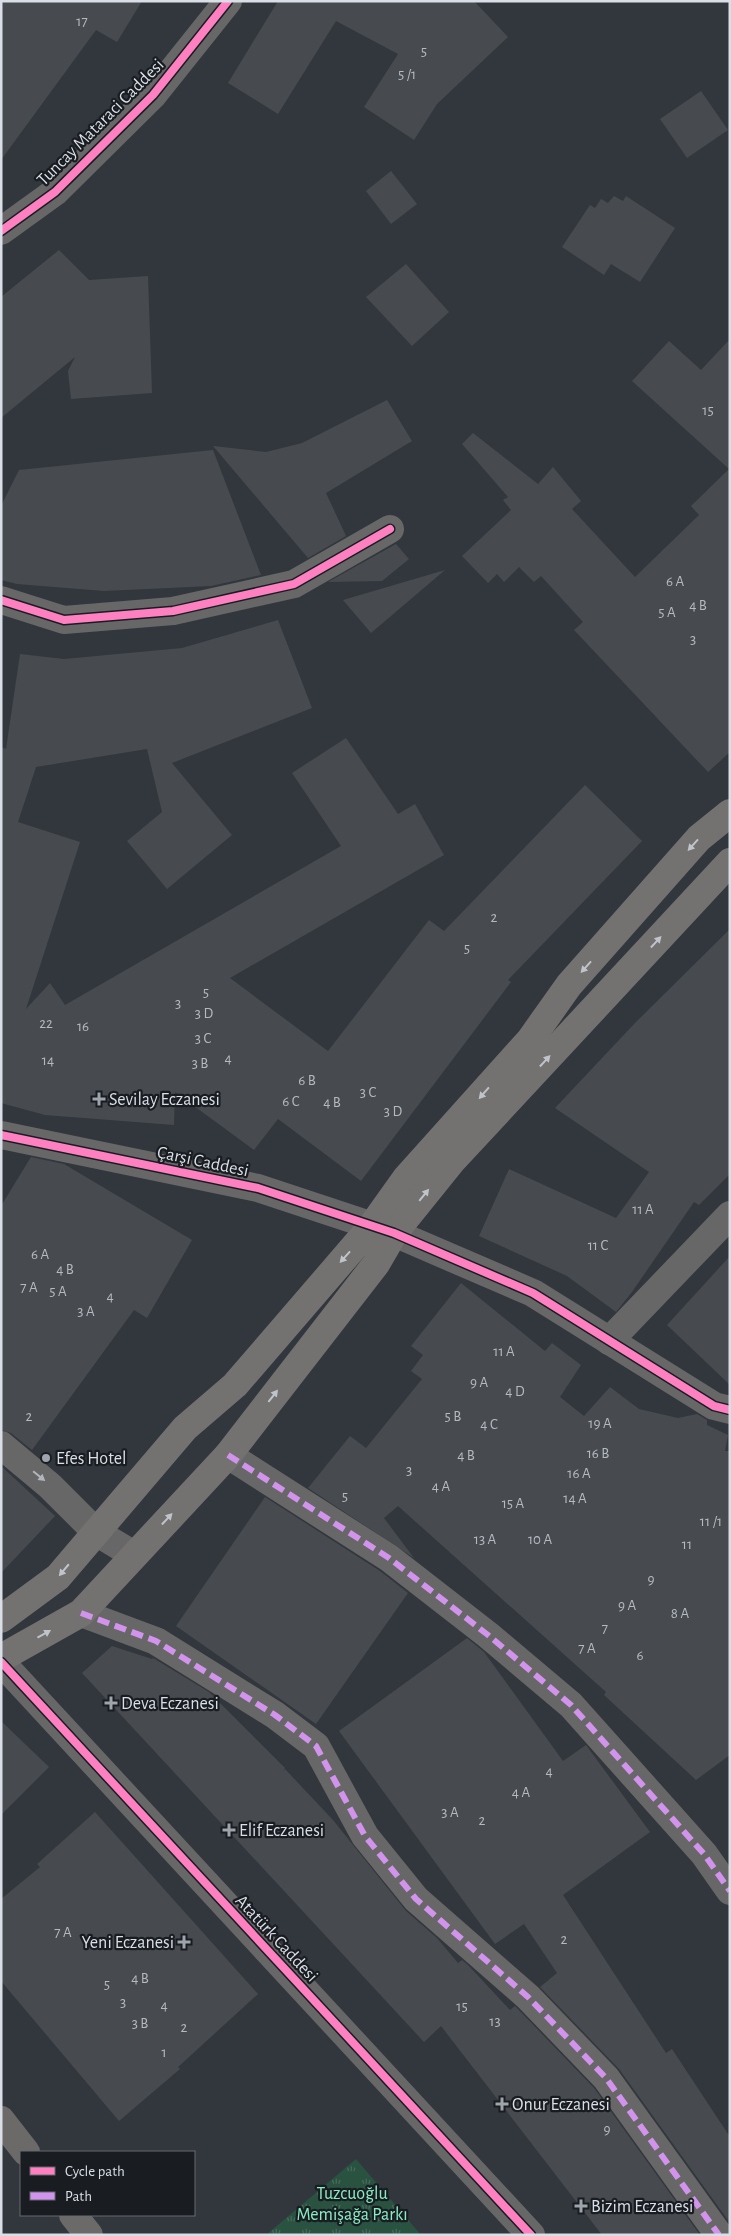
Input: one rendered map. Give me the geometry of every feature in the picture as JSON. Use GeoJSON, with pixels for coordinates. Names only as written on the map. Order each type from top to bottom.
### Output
{"type":"FeatureCollection","features":[{"type":"Feature","properties":{"kind":"main road"},"geometry":{"type":"LineString","coordinates":[[1,1658],[81,1613],[228,1455],[376,1264],[383,1229],[407,1177],[530,1040],[569,985],[699,838],[730,813]]}},
{"type":"Feature","properties":{"kind":"main road"},"geometry":{"type":"LineString","coordinates":[[1,1619],[58,1577],[185,1428],[236,1385],[383,1229],[452,1160],[730,862]]}},
{"type":"Feature","properties":{"kind":"street","name":"Tuncay Mataraci Caddesi"},"geometry":{"type":"LineString","coordinates":[[1,231],[55,192],[153,94],[228,1]]}},
{"type":"Feature","properties":{"kind":"street"},"geometry":{"type":"LineString","coordinates":[[1,600],[64,620],[173,611],[294,584],[390,529]]}},
{"type":"Feature","properties":{"kind":"street","name":"Çarşi Caddesi"},"geometry":{"type":"LineString","coordinates":[[1,1135],[258,1188],[383,1229],[533,1293],[714,1406],[730,1410]]}},
{"type":"Feature","properties":{"kind":"street"},"geometry":{"type":"LineString","coordinates":[[609,1341],[730,1215]]}},
{"type":"Feature","properties":{"kind":"street"},"geometry":{"type":"LineString","coordinates":[[1,1445],[50,1486],[96,1532],[134,1555]]}},
{"type":"Feature","properties":{"kind":"street"},"geometry":{"type":"LineString","coordinates":[[228,1455],[389,1558],[488,1635],[571,1704],[704,1854],[730,1891]]}},
{"type":"Feature","properties":{"kind":"street"},"geometry":{"type":"LineString","coordinates":[[81,1613],[156,1641],[275,1715],[316,1746],[365,1836],[416,1899],[528,1996],[606,2078],[719,2235]]}},
{"type":"Feature","properties":{"kind":"street","name":"Atatürk Caddesi"},"geometry":{"type":"LineString","coordinates":[[1,1662],[531,2235]]}},
{"type":"Feature","properties":{"kind":"street"},"geometry":{"type":"LineString","coordinates":[[1,2120],[25,2151]]}},
{"type":"Feature","properties":{"kind":"street"},"geometry":{"type":"LineString","coordinates":[[74,2216],[89,2235]]}},
{"type":"Feature","properties":{"kind":"green space","name":"Tuzcuoğlu Memişağa Parkı"},"geometry":{"type":"Polygon","coordinates":[[[356,2159],[421,2235],[266,2235],[356,2159]]]}},
{"type":"Feature","properties":{"kind":"building"},"geometry":{"type":"Polygon","coordinates":[[[1,1],[142,1],[117,42],[96,30],[1,160],[1,1]]]}},
{"type":"Feature","properties":{"kind":"building"},"geometry":{"type":"Polygon","coordinates":[[[278,1],[474,1],[508,37],[437,104],[414,140],[364,107],[398,54],[336,21],[278,114],[228,83],[278,1]]]}},
{"type":"Feature","properties":{"kind":"building"},"geometry":{"type":"Polygon","coordinates":[[[701,91],[728,130],[687,158],[660,119],[701,91]]]}},
{"type":"Feature","properties":{"kind":"building"},"geometry":{"type":"Polygon","coordinates":[[[391,171],[417,204],[391,224],[366,191],[391,171]]]}},
{"type":"Feature","properties":{"kind":"building"},"geometry":{"type":"Polygon","coordinates":[[[614,196],[623,201],[626,196],[675,228],[640,282],[611,264],[604,275],[562,247],[590,205],[595,208],[601,199],[608,203],[614,196]]]}},
{"type":"Feature","properties":{"kind":"building"},"geometry":{"type":"Polygon","coordinates":[[[59,250],[89,280],[148,276],[152,393],[71,399],[68,371],[75,357],[1,418],[1,297],[59,250]]]}},
{"type":"Feature","properties":{"kind":"building"},"geometry":{"type":"Polygon","coordinates":[[[406,264],[449,312],[412,346],[366,297],[406,264]]]}},
{"type":"Feature","properties":{"kind":"building"},"geometry":{"type":"Polygon","coordinates":[[[730,339],[730,752],[708,772],[574,630],[583,622],[541,576],[534,582],[519,567],[504,582],[497,574],[488,583],[462,556],[511,510],[503,500],[508,497],[462,444],[473,433],[538,484],[553,467],[581,501],[572,509],[635,577],[699,515],[691,506],[729,469],[632,381],[669,341],[701,370],[730,339]]]}},
{"type":"Feature","properties":{"kind":"building"},"geometry":{"type":"Polygon","coordinates":[[[387,400],[412,441],[326,493],[346,536],[308,558],[213,446],[266,452],[302,443],[387,400]]]}},
{"type":"Feature","properties":{"kind":"building"},"geometry":{"type":"Polygon","coordinates":[[[213,450],[261,575],[211,586],[104,591],[17,584],[1,580],[1,506],[19,470],[213,450]]]}},
{"type":"Feature","properties":{"kind":"building"},"geometry":{"type":"Polygon","coordinates":[[[396,544],[409,559],[382,581],[328,582],[396,544]]]}},
{"type":"Feature","properties":{"kind":"building"},"geometry":{"type":"Polygon","coordinates":[[[445,570],[371,633],[343,600],[445,570]]]}},
{"type":"Feature","properties":{"kind":"building"},"geometry":{"type":"Polygon","coordinates":[[[278,620],[312,708],[172,763],[232,835],[167,889],[127,841],[162,812],[147,749],[36,767],[18,822],[80,842],[26,1009],[50,983],[65,1005],[341,846],[292,773],[346,738],[398,814],[415,804],[444,855],[230,978],[328,1051],[429,920],[444,931],[585,785],[642,841],[508,980],[511,982],[361,1181],[278,1119],[254,1150],[175,1092],[174,1125],[45,1115],[1,1103],[1,747],[6,749],[20,654],[64,659],[182,648],[278,620]]]}},
{"type":"Feature","properties":{"kind":"building"},"geometry":{"type":"Polygon","coordinates":[[[730,929],[730,1174],[699,1205],[694,1202],[616,1312],[567,1276],[479,1236],[509,1169],[616,1218],[649,1172],[555,1108],[635,1023],[730,929]]]}},
{"type":"Feature","properties":{"kind":"building"},"geometry":{"type":"Polygon","coordinates":[[[31,1157],[64,1164],[192,1240],[147,1318],[134,1310],[32,1450],[11,1433],[1,1430],[1,1206],[31,1157]]]}},
{"type":"Feature","properties":{"kind":"building"},"geometry":{"type":"Polygon","coordinates":[[[730,1256],[730,1385],[667,1325],[730,1256]]]}},
{"type":"Feature","properties":{"kind":"building"},"geometry":{"type":"Polygon","coordinates":[[[461,1283],[545,1351],[552,1343],[581,1365],[560,1397],[584,1416],[610,1387],[639,1409],[678,1418],[697,1414],[707,1420],[707,1425],[728,1435],[725,1451],[730,1451],[730,1755],[696,1780],[604,1695],[606,1692],[398,1506],[384,1518],[414,1558],[308,1488],[350,1436],[366,1448],[422,1379],[411,1371],[423,1355],[411,1346],[461,1283]]]}},
{"type":"Feature","properties":{"kind":"building"},"geometry":{"type":"Polygon","coordinates":[[[1,1466],[55,1516],[1,1573],[1,1466]]]}},
{"type":"Feature","properties":{"kind":"building"},"geometry":{"type":"Polygon","coordinates":[[[265,1497],[380,1571],[408,1593],[316,1724],[176,1626],[265,1497]]]}},
{"type":"Feature","properties":{"kind":"building"},"geometry":{"type":"Polygon","coordinates":[[[467,1638],[484,1652],[563,1761],[586,1745],[650,1832],[563,1895],[666,2053],[672,2049],[730,2137],[730,2223],[619,2069],[540,1987],[557,1973],[524,1924],[495,1944],[339,1731],[467,1638]]]}},
{"type":"Feature","properties":{"kind":"building"},"geometry":{"type":"Polygon","coordinates":[[[112,1646],[153,1658],[209,1692],[285,1768],[283,1771],[285,1769],[333,1820],[406,1911],[437,1938],[458,1963],[462,1960],[468,1965],[510,2010],[515,2006],[594,2088],[700,2235],[602,2235],[441,2026],[424,2042],[82,1673],[112,1646]]]}},
{"type":"Feature","properties":{"kind":"building"},"geometry":{"type":"Polygon","coordinates":[[[1,1721],[49,1767],[1,1815],[1,1721]]]}},
{"type":"Feature","properties":{"kind":"building"},"geometry":{"type":"Polygon","coordinates":[[[95,1812],[258,1994],[178,2067],[180,2069],[119,2121],[1,1981],[1,1899],[40,1867],[37,1864],[95,1812]]]}},
{"type":"Feature","properties":{"kind":"marked path"},"geometry":{"type":"LineString","coordinates":[[228,1455],[389,1558],[488,1635],[571,1705],[704,1854],[730,1891]]}},
{"type":"Feature","properties":{"kind":"marked path"},"geometry":{"type":"LineString","coordinates":[[81,1613],[156,1641],[275,1715],[316,1746],[365,1836],[416,1899],[528,1997],[606,2078],[719,2235]]}},
{"type":"Feature","properties":{"kind":"cycle path"},"geometry":{"type":"LineString","coordinates":[[1,231],[55,192],[153,95],[228,1]]}},
{"type":"Feature","properties":{"kind":"cycle path"},"geometry":{"type":"LineString","coordinates":[[1,600],[64,620],[173,611],[294,584],[390,529]]}},
{"type":"Feature","properties":{"kind":"cycle path"},"geometry":{"type":"LineString","coordinates":[[1,1135],[258,1188],[394,1233],[533,1293],[714,1406],[730,1410]]}},
{"type":"Feature","properties":{"kind":"cycle path"},"geometry":{"type":"LineString","coordinates":[[1,1662],[531,2235]]}},
{"type":"Feature","properties":{"kind":"place","name":"Sevilay Eczanesi"},"geometry":{"type":"Point","coordinates":[99,1099]}},
{"type":"Feature","properties":{"kind":"place","name":"Efes Hotel"},"geometry":{"type":"Point","coordinates":[46,1458]}},
{"type":"Feature","properties":{"kind":"place","name":"Deva Eczanesi"},"geometry":{"type":"Point","coordinates":[111,1703]}},
{"type":"Feature","properties":{"kind":"place","name":"Elif Eczanesi"},"geometry":{"type":"Point","coordinates":[229,1830]}},
{"type":"Feature","properties":{"kind":"place","name":"Yeni Eczanesi"},"geometry":{"type":"Point","coordinates":[184,1942]}},
{"type":"Feature","properties":{"kind":"place","name":"Onur Eczanesi"},"geometry":{"type":"Point","coordinates":[502,2104]}},
{"type":"Feature","properties":{"kind":"place","name":"Bizim Eczanesi"},"geometry":{"type":"Point","coordinates":[581,2206]}}]}
